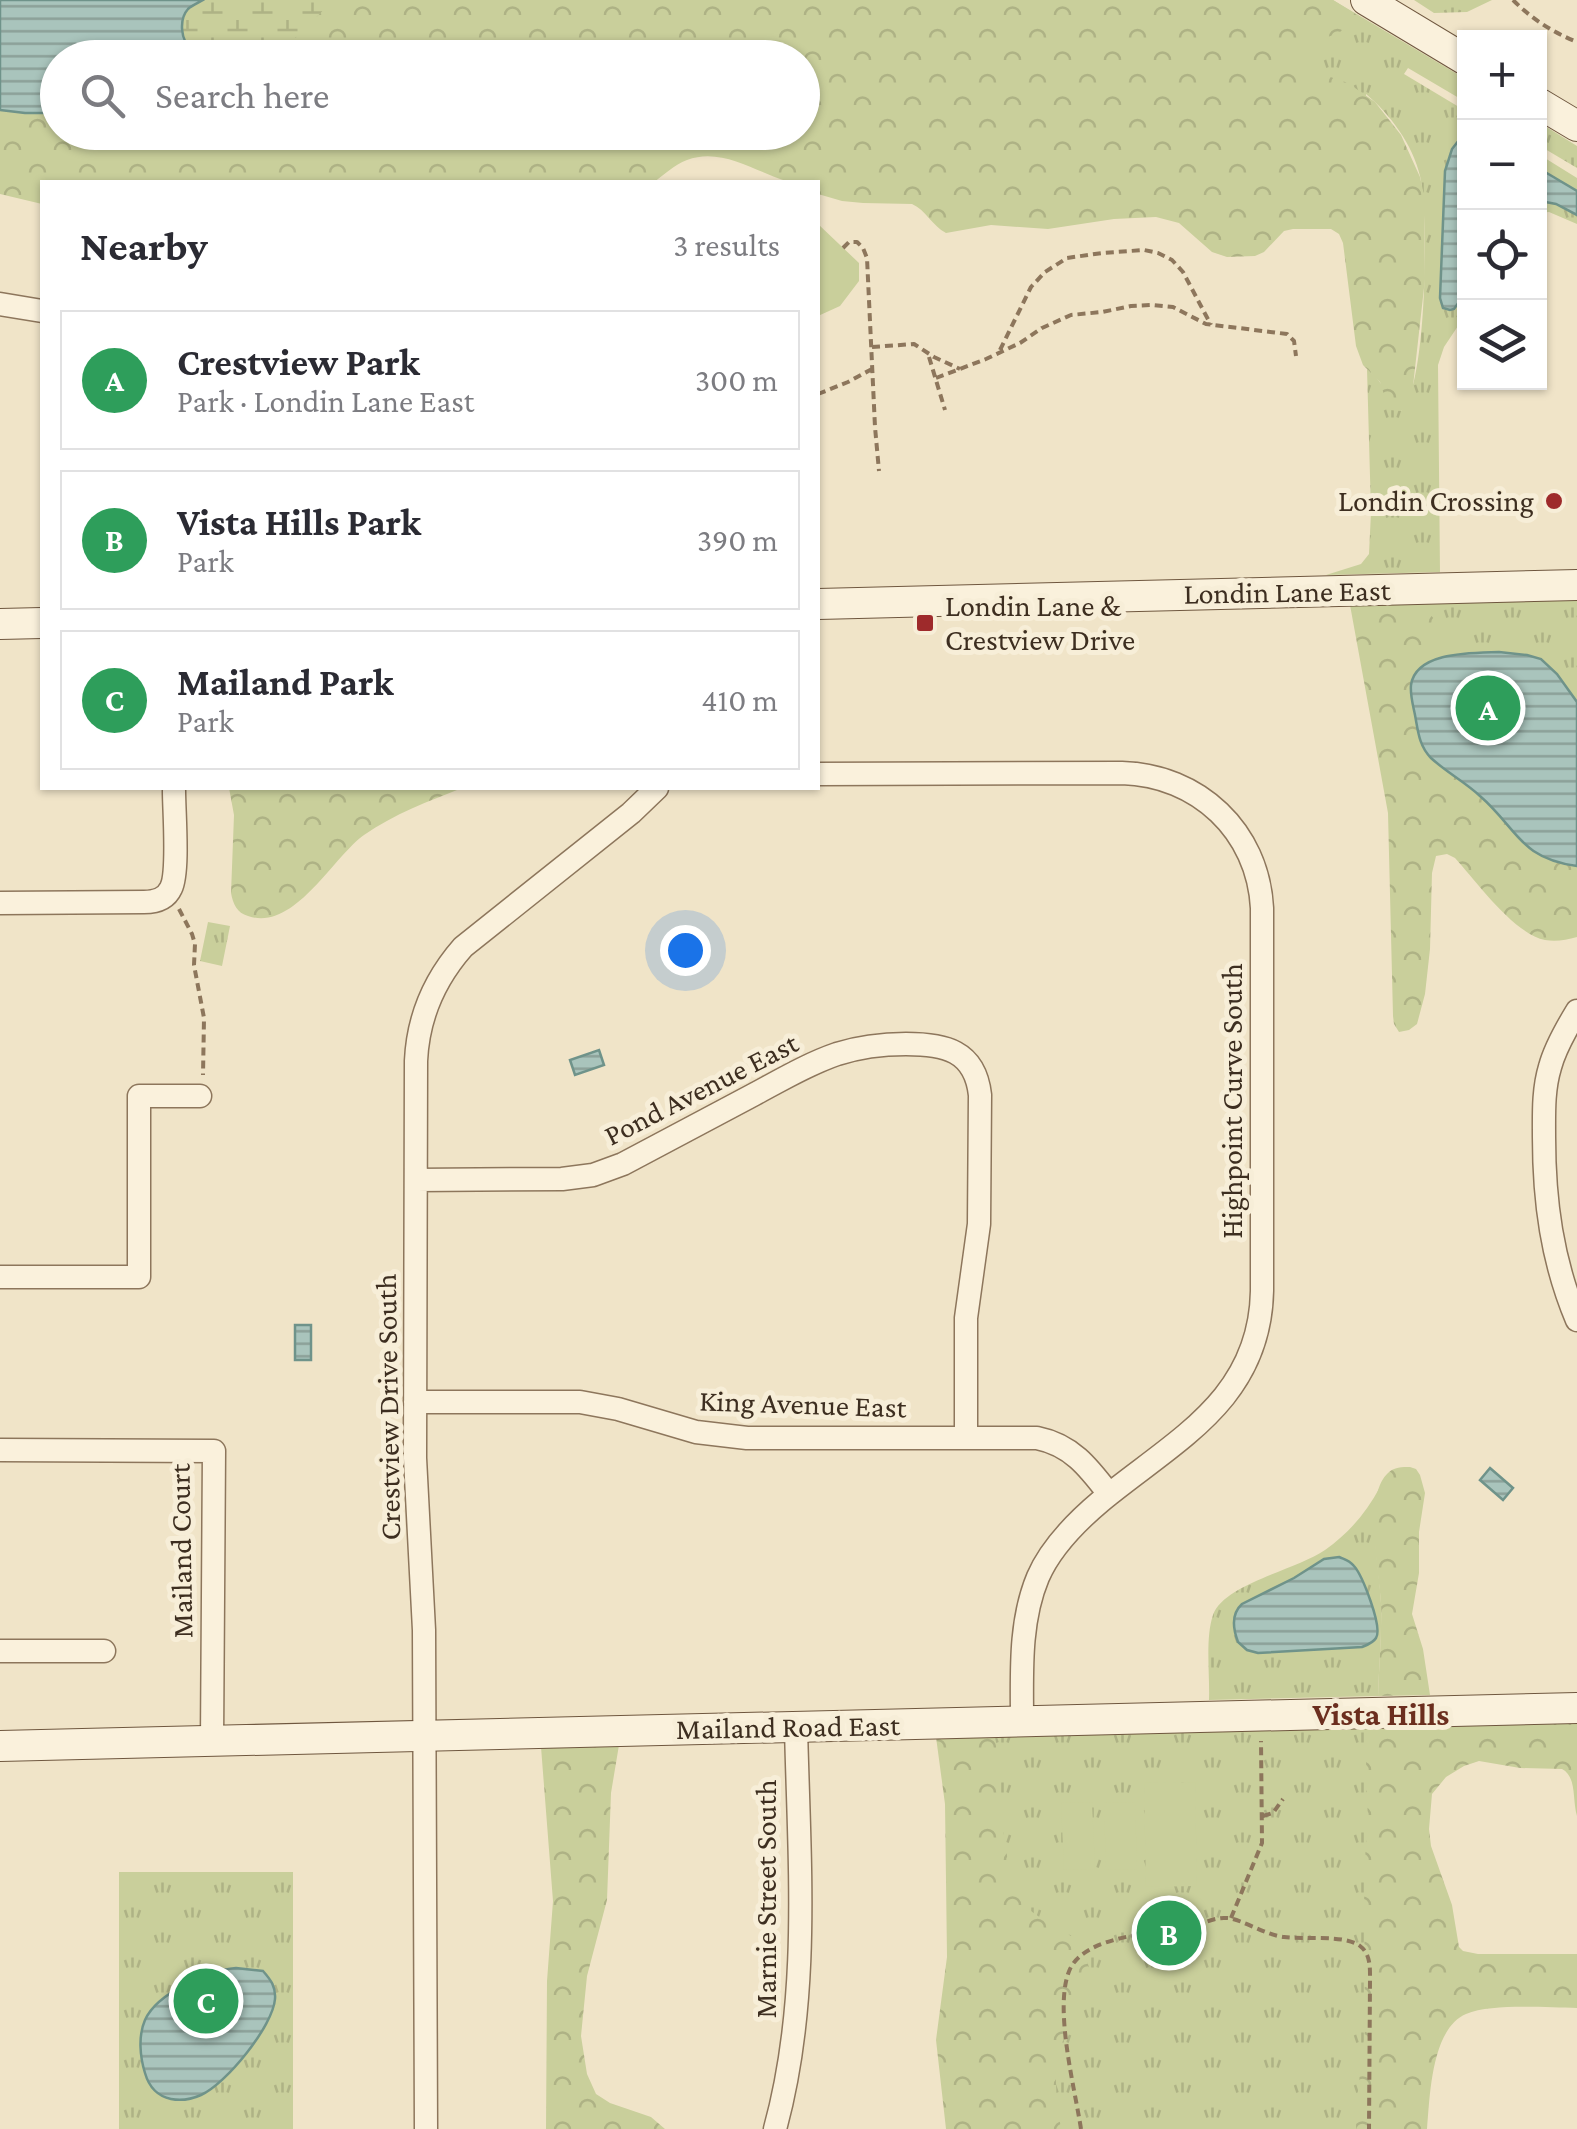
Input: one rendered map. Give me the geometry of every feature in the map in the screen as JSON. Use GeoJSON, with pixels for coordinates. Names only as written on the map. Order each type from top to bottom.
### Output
{"type":"FeatureCollection","features":[{"type":"Feature","properties":{"kind":"street"},"geometry":{"type":"LineString","coordinates":[[1366,0],[1457,55]]}},
{"type":"Feature","properties":{"kind":"street"},"geometry":{"type":"LineString","coordinates":[[1547,108],[1577,126]]}},
{"type":"Feature","properties":{"kind":"street"},"geometry":{"type":"LineString","coordinates":[[0,304],[40,311]]}},
{"type":"Feature","properties":{"kind":"street","name":"Londin Lane East"},"geometry":{"type":"LineString","coordinates":[[820,604],[1577,585]]}},
{"type":"Feature","properties":{"kind":"street"},"geometry":{"type":"LineString","coordinates":[[0,624],[40,623]]}},
{"type":"Feature","properties":{"kind":"street","name":"Highpoint Curve South"},"geometry":{"type":"LineString","coordinates":[[820,774],[1122,773],[1157,777],[1193,792],[1220,813],[1238,834],[1253,863],[1260,889],[1262,1291],[1258,1329],[1242,1371],[1212,1413],[1082,1518],[1063,1538],[1038,1576],[1025,1634],[1022,1721]]}},
{"type":"Feature","properties":{"kind":"street","name":"Crestview Drive South"},"geometry":{"type":"LineString","coordinates":[[426,2129],[424,1630],[416,1496],[417,1041],[424,1011],[441,975],[457,954],[655,790]]}},
{"type":"Feature","properties":{"kind":"street"},"geometry":{"type":"LineString","coordinates":[[0,903],[156,902],[168,893],[174,877],[174,791]]}},
{"type":"Feature","properties":{"kind":"street"},"geometry":{"type":"LineString","coordinates":[[1577,1012],[1551,1062],[1544,1101],[1549,1228],[1568,1270],[1577,1320]]}},
{"type":"Feature","properties":{"kind":"street","name":"Pond Avenue East"},"geometry":{"type":"LineString","coordinates":[[416,1180],[562,1179],[593,1175],[623,1164],[806,1067],[839,1054],[886,1045],[934,1044],[952,1050],[974,1074],[980,1095],[979,1224],[966,1318],[966,1438]]}},
{"type":"Feature","properties":{"kind":"street"},"geometry":{"type":"LineString","coordinates":[[0,1277],[138,1277],[139,1096],[200,1096]]}},
{"type":"Feature","properties":{"kind":"street","name":"King Avenue East"},"geometry":{"type":"LineString","coordinates":[[416,1402],[580,1402],[696,1432],[747,1438],[1038,1438],[1061,1445],[1080,1458],[1109,1494]]}},
{"type":"Feature","properties":{"kind":"street","name":"Mailand Court"},"geometry":{"type":"LineString","coordinates":[[0,1450],[214,1451],[212,1741]]}},
{"type":"Feature","properties":{"kind":"street"},"geometry":{"type":"LineString","coordinates":[[0,1651],[104,1651]]}},
{"type":"Feature","properties":{"kind":"street","name":"Mailand Road East"},"geometry":{"type":"LineString","coordinates":[[0,1746],[1577,1708]]}},
{"type":"Feature","properties":{"kind":"street","name":"Marnie Street South"},"geometry":{"type":"LineString","coordinates":[[776,2129],[791,2058],[800,1963],[796,1727]]}},
{"type":"Feature","properties":{"kind":"path"},"geometry":{"type":"LineString","coordinates":[[1513,0],[1534,20],[1577,42]]}},
{"type":"Feature","properties":{"kind":"path"},"geometry":{"type":"LineString","coordinates":[[843,248],[854,241],[865,252],[879,472]]}},
{"type":"Feature","properties":{"kind":"path"},"geometry":{"type":"LineString","coordinates":[[999,353],[1036,280],[1054,265],[1075,256],[1135,250],[1158,252],[1180,268],[1211,325]]}},
{"type":"Feature","properties":{"kind":"path"},"geometry":{"type":"LineString","coordinates":[[936,378],[999,353],[1071,315],[1152,304],[1174,307],[1211,325],[1287,334],[1294,341],[1296,356]]}},
{"type":"Feature","properties":{"kind":"path"},"geometry":{"type":"LineString","coordinates":[[872,346],[914,344],[960,369]]}},
{"type":"Feature","properties":{"kind":"path"},"geometry":{"type":"LineString","coordinates":[[928,354],[945,410]]}},
{"type":"Feature","properties":{"kind":"path"},"geometry":{"type":"LineString","coordinates":[[820,393],[873,369]]}},
{"type":"Feature","properties":{"kind":"path"},"geometry":{"type":"LineString","coordinates":[[168,893],[190,927],[195,944],[194,965],[204,1030],[200,1096]]}},
{"type":"Feature","properties":{"kind":"path"},"geometry":{"type":"LineString","coordinates":[[1231,1918],[1262,1844],[1260,1716]]}},
{"type":"Feature","properties":{"kind":"path"},"geometry":{"type":"LineString","coordinates":[[1263,1816],[1273,1813],[1282,1800]]}},
{"type":"Feature","properties":{"kind":"path"},"geometry":{"type":"LineString","coordinates":[[1081,2129],[1065,2029],[1066,1988],[1072,1966],[1088,1951],[1112,1941],[1223,1918],[1274,1936],[1349,1941],[1364,1950],[1370,1972],[1370,2129]]}},
{"type":"Feature","properties":{"kind":"green space"},"geometry":{"type":"Polygon","coordinates":[[[0,0],[1333,0],[1457,74],[1457,97],[1408,68],[1404,74],[1457,106],[1457,328],[1438,365],[1440,572],[1326,575],[1361,564],[1369,554],[1367,369],[1401,411],[1410,396],[1421,337],[1425,261],[1420,176],[1399,131],[1366,94],[1365,136],[820,141],[820,40],[40,40],[40,148],[0,148],[0,0]]]}},
{"type":"Feature","properties":{"kind":"green space"},"geometry":{"type":"Polygon","coordinates":[[[203,0],[334,0],[293,40],[186,40],[183,20],[190,8],[203,0]]]}},
{"type":"Feature","properties":{"kind":"green space"},"geometry":{"type":"Polygon","coordinates":[[[334,0],[1333,0],[1357,15],[1339,33],[1308,44],[1303,60],[1310,70],[1348,83],[1375,102],[1401,135],[1424,195],[1425,279],[1412,395],[1401,411],[1389,410],[1380,382],[1363,365],[1356,346],[1343,243],[1331,229],[1284,231],[1264,252],[1227,257],[1212,252],[1179,223],[1156,217],[1048,229],[991,225],[946,233],[912,204],[842,201],[820,195],[820,180],[783,180],[712,156],[687,160],[657,180],[40,180],[40,204],[0,194],[0,110],[40,113],[40,150],[820,150],[820,40],[293,40],[334,0]]]}},
{"type":"Feature","properties":{"kind":"green space"},"geometry":{"type":"Polygon","coordinates":[[[1414,0],[1492,0],[1467,12],[1434,13],[1414,0]]]}},
{"type":"Feature","properties":{"kind":"green space"},"geometry":{"type":"Polygon","coordinates":[[[1547,127],[1577,146],[1577,168],[1547,150],[1547,127]]]}},
{"type":"Feature","properties":{"kind":"green space"},"geometry":{"type":"Polygon","coordinates":[[[1547,159],[1577,178],[1577,224],[1549,212],[1547,159]]]}},
{"type":"Feature","properties":{"kind":"green space"},"geometry":{"type":"Polygon","coordinates":[[[820,226],[859,263],[859,281],[840,306],[820,315],[820,226]]]}},
{"type":"Feature","properties":{"kind":"green space"},"geometry":{"type":"Polygon","coordinates":[[[1577,599],[1577,934],[1400,812],[1399,604],[1577,599]]]}},
{"type":"Feature","properties":{"kind":"green space"},"geometry":{"type":"Polygon","coordinates":[[[1419,603],[1440,625],[1453,655],[1442,658],[1412,698],[1423,747],[1495,810],[1514,836],[1559,863],[1577,866],[1577,937],[1553,941],[1533,936],[1496,905],[1455,858],[1447,854],[1436,856],[1425,994],[1417,1024],[1399,1032],[1393,1016],[1388,813],[1350,605],[1419,603]]]}},
{"type":"Feature","properties":{"kind":"green space"},"geometry":{"type":"Polygon","coordinates":[[[229,790],[457,790],[399,814],[364,835],[296,903],[265,918],[241,913],[232,897],[234,815],[229,790]]]}},
{"type":"Feature","properties":{"kind":"green space"},"geometry":{"type":"Polygon","coordinates":[[[208,922],[230,926],[222,966],[200,961],[208,922]]]}},
{"type":"Feature","properties":{"kind":"green space"},"geometry":{"type":"Polygon","coordinates":[[[1410,1467],[1420,1475],[1425,1493],[1412,1614],[1423,1649],[1430,1695],[1378,1696],[1381,1602],[1374,1534],[1376,1498],[1388,1473],[1410,1467]]]}},
{"type":"Feature","properties":{"kind":"green space"},"geometry":{"type":"Polygon","coordinates":[[[1380,1487],[1375,1530],[1381,1603],[1378,1696],[1209,1700],[1209,1635],[1220,1604],[1246,1586],[1325,1550],[1356,1522],[1380,1487]]]}},
{"type":"Feature","properties":{"kind":"green space"},"geometry":{"type":"Polygon","coordinates":[[[1577,1722],[1577,1816],[1572,1783],[1562,1769],[1520,1768],[1479,1761],[1446,1777],[1432,1794],[1429,1829],[1431,1846],[1452,1905],[1459,1947],[1478,1954],[1577,1954],[1577,2008],[1505,2007],[1466,2014],[1454,2022],[1439,2049],[1427,2129],[1356,2129],[1365,2031],[1365,1727],[1577,1722]]]}},
{"type":"Feature","properties":{"kind":"green space"},"geometry":{"type":"Polygon","coordinates":[[[1381,1727],[1389,2129],[953,2129],[952,1736],[1381,1727]]]}},
{"type":"Feature","properties":{"kind":"green space"},"geometry":{"type":"Polygon","coordinates":[[[995,1735],[1005,1846],[1015,1887],[1028,1909],[1067,1933],[1087,1960],[1088,1984],[1057,2062],[1061,2129],[946,2129],[936,2040],[947,1957],[945,1804],[936,1737],[995,1735]]]}},
{"type":"Feature","properties":{"kind":"green space"},"geometry":{"type":"Polygon","coordinates":[[[619,1745],[611,1793],[607,1900],[587,1976],[581,2036],[587,2074],[596,2094],[651,2117],[665,2129],[546,2129],[547,1981],[553,1901],[541,1747],[619,1745]]]}},
{"type":"Feature","properties":{"kind":"green space"},"geometry":{"type":"Polygon","coordinates":[[[1195,1782],[1197,1886],[1146,1887],[1144,1783],[1195,1782]]]}},
{"type":"Feature","properties":{"kind":"green space"},"geometry":{"type":"Polygon","coordinates":[[[1092,1802],[1095,1869],[1064,1870],[1061,1803],[1092,1802]]]}},
{"type":"Feature","properties":{"kind":"green space"},"geometry":{"type":"Polygon","coordinates":[[[1135,1802],[1137,1869],[1106,1870],[1104,1803],[1135,1802]]]}},
{"type":"Feature","properties":{"kind":"green space"},"geometry":{"type":"Polygon","coordinates":[[[119,1872],[293,1872],[293,2129],[119,2129],[119,1872]]]}},
{"type":"Feature","properties":{"kind":"water"},"geometry":{"type":"Polygon","coordinates":[[[0,0],[203,0],[185,13],[182,24],[186,40],[40,40],[40,113],[0,110],[0,0]]]}},
{"type":"Feature","properties":{"kind":"water"},"geometry":{"type":"Polygon","coordinates":[[[1457,143],[1457,305],[1450,310],[1443,308],[1440,298],[1445,171],[1457,143]]]}},
{"type":"Feature","properties":{"kind":"water"},"geometry":{"type":"Polygon","coordinates":[[[1547,173],[1577,191],[1577,215],[1547,202],[1547,173]]]}},
{"type":"Feature","properties":{"kind":"water"},"geometry":{"type":"Polygon","coordinates":[[[1499,652],[1541,659],[1577,702],[1577,866],[1531,849],[1480,796],[1431,758],[1421,743],[1411,692],[1415,674],[1434,660],[1448,656],[1499,652]]]}},
{"type":"Feature","properties":{"kind":"water"},"geometry":{"type":"Polygon","coordinates":[[[599,1050],[604,1065],[575,1075],[570,1060],[599,1050]]]}},
{"type":"Feature","properties":{"kind":"water"},"geometry":{"type":"Polygon","coordinates":[[[295,1325],[311,1325],[311,1360],[295,1360],[295,1325]]]}},
{"type":"Feature","properties":{"kind":"water"},"geometry":{"type":"Polygon","coordinates":[[[1490,1468],[1513,1488],[1503,1500],[1480,1480],[1490,1468]]]}},
{"type":"Feature","properties":{"kind":"water"},"geometry":{"type":"Polygon","coordinates":[[[1339,1557],[1354,1566],[1366,1590],[1377,1623],[1373,1641],[1362,1647],[1258,1653],[1238,1642],[1234,1622],[1242,1604],[1324,1559],[1339,1557]]]}},
{"type":"Feature","properties":{"kind":"water"},"geometry":{"type":"Polygon","coordinates":[[[236,1968],[263,1971],[272,1984],[275,1999],[266,2024],[247,2053],[211,2089],[186,2099],[162,2096],[151,2087],[143,2067],[141,2040],[145,2020],[172,1992],[212,1973],[236,1968]]]}},
{"type":"Feature","properties":{"kind":"place","name":"Londin Crossing"},"geometry":{"type":"Point","coordinates":[1554,501]}},
{"type":"Feature","properties":{"kind":"place","name":"Londin Lane & Crestview Drive"},"geometry":{"type":"Point","coordinates":[925,623]}},
{"type":"Feature","properties":{"kind":"place","name":"Crestview Park"},"geometry":{"type":"Point","coordinates":[1488,708]}},
{"type":"Feature","properties":{"kind":"place","name":"Vista Hills Park"},"geometry":{"type":"Point","coordinates":[1169,1933]}},
{"type":"Feature","properties":{"kind":"place","name":"Mailand Park"},"geometry":{"type":"Point","coordinates":[206,2001]}},
{"type":"Feature","properties":{"kind":"district","name":"Vista Hills"},"geometry":{"type":"Point","coordinates":[1381,1714]}}]}
